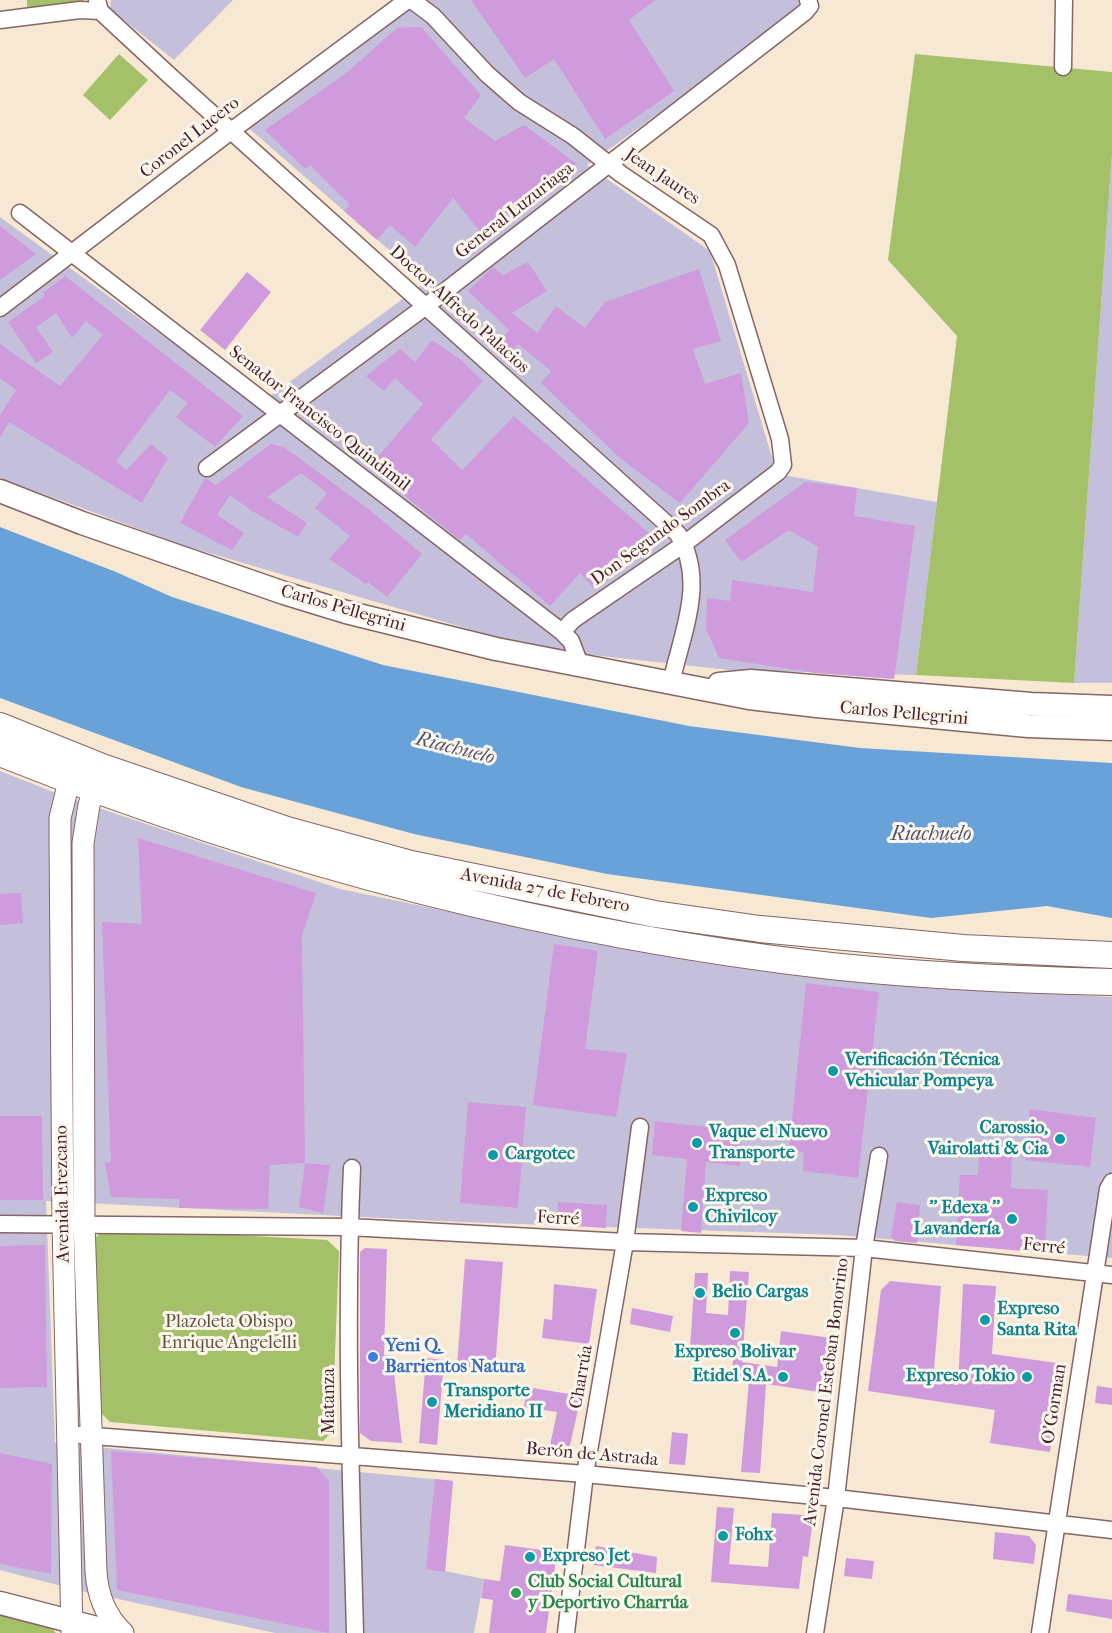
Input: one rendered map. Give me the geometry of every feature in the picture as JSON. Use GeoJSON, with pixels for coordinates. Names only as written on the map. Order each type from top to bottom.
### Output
{"type":"FeatureCollection","features":[{"type":"Feature","properties":{"kind":"main road","name":"Carlos Pellegrini"},"geometry":{"type":"LineString","coordinates":[[0,491],[82,523],[304,599],[409,628],[581,667],[698,686],[749,698],[817,706],[1028,726],[1112,729]]}},
{"type":"Feature","properties":{"kind":"main road","name":"Carlos Pellegrini"},"geometry":{"type":"LineString","coordinates":[[698,686],[751,681],[1031,704],[1112,707]]}},
{"type":"Feature","properties":{"kind":"main road","name":"Avenida 27 de Febrero"},"geometry":{"type":"LineString","coordinates":[[0,726],[72,769]]}},
{"type":"Feature","properties":{"kind":"main road","name":"Avenida 27 de Febrero"},"geometry":{"type":"LineString","coordinates":[[0,753],[72,769],[411,864],[655,914],[858,940],[1112,955]]}},
{"type":"Feature","properties":{"kind":"main road","name":"Avenida 27 de Febrero"},"geometry":{"type":"LineString","coordinates":[[98,778],[221,835],[382,881],[661,942],[830,966],[925,974],[1112,982]]}},
{"type":"Feature","properties":{"kind":"main road"},"geometry":{"type":"LineString","coordinates":[[0,1603],[72,1628],[116,1633]]}},
{"type":"Feature","properties":{"kind":"street","name":"Jean Jaures"},"geometry":{"type":"LineString","coordinates":[[405,0],[413,1],[433,16],[504,90],[573,136],[608,164],[711,235],[721,250],[780,439],[783,465]]}},
{"type":"Feature","properties":{"kind":"street","name":"Coronel Lucero"},"geometry":{"type":"LineString","coordinates":[[0,309],[405,0]]}},
{"type":"Feature","properties":{"kind":"street","name":"General Luzuriaga"},"geometry":{"type":"LineString","coordinates":[[207,468],[282,415],[426,306],[805,12],[810,6],[808,0]]}},
{"type":"Feature","properties":{"kind":"street"},"geometry":{"type":"LineString","coordinates":[[1063,67],[1064,0]]}},
{"type":"Feature","properties":{"kind":"street","name":"Doctor Alfredo Palacios"},"geometry":{"type":"LineString","coordinates":[[0,20],[80,10],[98,5],[231,131],[666,522],[684,544],[690,557],[693,582],[671,682]]}},
{"type":"Feature","properties":{"kind":"street","name":"Senador Francisco Quindimil"},"geometry":{"type":"LineString","coordinates":[[20,213],[562,632],[571,641],[581,667]]}},
{"type":"Feature","properties":{"kind":"street","name":"Don Segundo Sombra"},"geometry":{"type":"LineString","coordinates":[[562,632],[573,620],[684,544],[783,465]]}},
{"type":"Feature","properties":{"kind":"street","name":"Avenida Erezcano"},"geometry":{"type":"LineString","coordinates":[[72,769],[60,818],[60,837],[74,1223],[91,1434],[97,1586],[105,1611],[123,1633]]}},
{"type":"Feature","properties":{"kind":"street","name":"Avenida Erezcano"},"geometry":{"type":"LineString","coordinates":[[72,1628],[68,1434],[83,843],[85,822],[98,778]]}},
{"type":"Feature","properties":{"kind":"street","name":"Charrúa"},"geometry":{"type":"LineString","coordinates":[[566,1633],[585,1474],[625,1242],[640,1127]]}},
{"type":"Feature","properties":{"kind":"street","name":"Avenida Coronel Esteban Bonorino"},"geometry":{"type":"LineString","coordinates":[[815,1633],[836,1498],[864,1248],[879,1156]]}},
{"type":"Feature","properties":{"kind":"street","name":"Matanza"},"geometry":{"type":"LineString","coordinates":[[352,1168],[349,1227],[350,1456],[355,1633]]}},
{"type":"Feature","properties":{"kind":"street","name":"O'Gorman"},"geometry":{"type":"LineString","coordinates":[[1040,1633],[1056,1522],[1104,1274],[1108,1189],[1112,1182]]}},
{"type":"Feature","properties":{"kind":"street","name":"Ferré"},"geometry":{"type":"LineString","coordinates":[[0,1224],[349,1227],[625,1242],[864,1248],[1104,1274]]}},
{"type":"Feature","properties":{"kind":"street","name":"Berón de Astrada"},"geometry":{"type":"LineString","coordinates":[[68,1434],[585,1474],[836,1498],[1112,1530]]}},
{"type":"Feature","properties":{"kind":"shaded area"},"geometry":{"type":"Polygon","coordinates":[[[111,0],[233,0],[174,60],[110,9],[111,0]]]}},
{"type":"Feature","properties":{"kind":"shaded area"},"geometry":{"type":"Polygon","coordinates":[[[396,0],[798,0],[806,8],[587,165],[710,251],[777,474],[937,502],[916,675],[729,670],[537,649],[185,546],[0,478],[0,217],[258,405],[426,282],[244,124],[396,0]]]}},
{"type":"Feature","properties":{"kind":"shaded area"},"geometry":{"type":"Polygon","coordinates":[[[1112,153],[1112,683],[1074,683],[1112,153]]]}},
{"type":"Feature","properties":{"kind":"shaded area"},"geometry":{"type":"Polygon","coordinates":[[[0,771],[66,797],[340,889],[639,951],[905,985],[1112,997],[1112,1258],[838,1235],[461,1222],[46,1201],[55,1443],[453,1481],[445,1571],[484,1579],[474,1633],[275,1633],[81,1591],[0,1570],[0,771]]]}},
{"type":"Feature","properties":{"kind":"green space"},"geometry":{"type":"Polygon","coordinates":[[[27,0],[85,0],[66,7],[27,8],[27,0]]]}},
{"type":"Feature","properties":{"kind":"green space"},"geometry":{"type":"Polygon","coordinates":[[[119,54],[148,80],[110,120],[83,95],[119,54]]]}},
{"type":"Feature","properties":{"kind":"green space"},"geometry":{"type":"Polygon","coordinates":[[[915,54],[1112,72],[1112,153],[1074,683],[916,675],[957,336],[888,260],[915,54]]]}},
{"type":"Feature","properties":{"kind":"green space","name":"Plazoleta Obispo Enrique Angelelli"},"geometry":{"type":"Polygon","coordinates":[[[106,1228],[327,1240],[339,1251],[332,1432],[323,1441],[110,1422],[98,1410],[94,1239],[106,1228]]]}},
{"type":"Feature","properties":{"kind":"green space"},"geometry":{"type":"Polygon","coordinates":[[[0,1610],[47,1623],[56,1633],[0,1633],[0,1610]]]}},
{"type":"Feature","properties":{"kind":"water","name":"Riachuelo"},"geometry":{"type":"Polygon","coordinates":[[[0,527],[116,572],[172,597],[383,665],[689,726],[860,748],[1112,763],[1112,918],[1047,906],[931,918],[607,874],[414,834],[241,787],[0,698],[0,527]]]}},
{"type":"Feature","properties":{"kind":"building"},"geometry":{"type":"Polygon","coordinates":[[[471,0],[655,0],[629,20],[674,91],[605,139],[554,59],[525,78],[471,0]]]}},
{"type":"Feature","properties":{"kind":"building"},"geometry":{"type":"Polygon","coordinates":[[[421,27],[481,95],[464,118],[495,141],[524,125],[577,164],[481,233],[453,198],[415,247],[390,225],[377,240],[344,211],[350,205],[310,165],[305,169],[265,130],[345,74],[397,28],[421,27]]]}},
{"type":"Feature","properties":{"kind":"building"},"geometry":{"type":"Polygon","coordinates":[[[0,226],[36,254],[0,280],[0,226]]]}},
{"type":"Feature","properties":{"kind":"building"},"geometry":{"type":"Polygon","coordinates":[[[528,262],[547,291],[512,313],[537,333],[556,306],[585,328],[605,302],[699,269],[721,341],[693,349],[705,384],[741,373],[749,423],[680,503],[621,459],[541,383],[551,371],[518,344],[510,355],[497,344],[509,330],[468,291],[493,267],[503,275],[528,262]]]}},
{"type":"Feature","properties":{"kind":"building"},"geometry":{"type":"Polygon","coordinates":[[[247,272],[271,292],[225,350],[200,330],[247,272]]]}},
{"type":"Feature","properties":{"kind":"building"},"geometry":{"type":"Polygon","coordinates":[[[65,276],[243,416],[215,447],[176,417],[188,403],[170,390],[116,461],[126,470],[151,444],[168,458],[142,503],[9,422],[0,437],[0,415],[16,390],[0,378],[0,344],[60,386],[103,335],[86,321],[72,338],[56,313],[36,327],[53,352],[36,363],[8,322],[45,296],[43,293],[65,276]]]}},
{"type":"Feature","properties":{"kind":"building"},"geometry":{"type":"Polygon","coordinates":[[[432,340],[461,360],[483,381],[431,439],[462,470],[514,416],[651,535],[646,551],[593,588],[580,573],[550,606],[466,534],[460,540],[369,467],[423,404],[395,378],[384,391],[366,376],[400,349],[415,362],[432,340]]]}},
{"type":"Feature","properties":{"kind":"building"},"geometry":{"type":"Polygon","coordinates":[[[271,444],[284,447],[371,511],[422,554],[387,597],[368,582],[366,584],[329,559],[350,536],[315,508],[327,493],[301,473],[267,497],[307,523],[298,537],[252,511],[230,495],[217,515],[244,533],[232,550],[180,523],[205,478],[216,485],[271,444]]]}},
{"type":"Feature","properties":{"kind":"building"},"geometry":{"type":"Polygon","coordinates":[[[805,482],[857,488],[854,516],[915,526],[894,679],[815,673],[719,658],[706,629],[707,598],[730,601],[732,580],[813,592],[818,547],[789,530],[741,562],[725,540],[805,482]]]}},
{"type":"Feature","properties":{"kind":"building"},"geometry":{"type":"Polygon","coordinates":[[[138,838],[316,893],[302,935],[305,1163],[270,1165],[268,1209],[179,1208],[180,1199],[111,1197],[105,1163],[111,1162],[102,922],[142,924],[138,838]]]}},
{"type":"Feature","properties":{"kind":"building"},"geometry":{"type":"Polygon","coordinates":[[[21,893],[23,923],[0,925],[0,894],[21,893]]]}},
{"type":"Feature","properties":{"kind":"building"},"geometry":{"type":"Polygon","coordinates":[[[554,944],[598,951],[585,1049],[627,1053],[616,1117],[533,1105],[554,944]]]}},
{"type":"Feature","properties":{"kind":"building","name":"Verificación Técnica Vehicular Pompeya"},"geometry":{"type":"Polygon","coordinates":[[[806,983],[879,992],[858,1178],[803,1171],[804,1152],[789,1150],[806,983]]]}},
{"type":"Feature","properties":{"kind":"building","name":"Cargotec"},"geometry":{"type":"Polygon","coordinates":[[[468,1102],[526,1107],[518,1208],[460,1203],[468,1102]]]}},
{"type":"Feature","properties":{"kind":"building","name":"Carossio, Vairolatti & Cia"},"geometry":{"type":"Polygon","coordinates":[[[1030,1109],[1096,1118],[1090,1167],[1025,1160],[1030,1109]]]}},
{"type":"Feature","properties":{"kind":"building"},"geometry":{"type":"Polygon","coordinates":[[[0,1116],[42,1116],[43,1200],[0,1200],[0,1116]]]}},
{"type":"Feature","properties":{"kind":"building","name":"Vaque el Nuevo Transporte"},"geometry":{"type":"Polygon","coordinates":[[[655,1121],[742,1131],[740,1166],[706,1162],[701,1233],[681,1231],[687,1159],[652,1155],[655,1121]]]}},
{"type":"Feature","properties":{"kind":"building","name":"'' Edexa '' Lavandería"},"geometry":{"type":"Polygon","coordinates":[[[979,1155],[1012,1156],[1011,1188],[1048,1190],[1045,1253],[956,1245],[960,1175],[978,1175],[979,1155]]]}},
{"type":"Feature","properties":{"kind":"building"},"geometry":{"type":"Polygon","coordinates":[[[305,1163],[330,1165],[323,1213],[299,1207],[305,1163]]]}},
{"type":"Feature","properties":{"kind":"building"},"geometry":{"type":"Polygon","coordinates":[[[558,1202],[607,1205],[606,1228],[557,1225],[558,1202]]]}},
{"type":"Feature","properties":{"kind":"building"},"geometry":{"type":"Polygon","coordinates":[[[897,1202],[920,1205],[917,1243],[895,1241],[891,1236],[897,1202]]]}},
{"type":"Feature","properties":{"kind":"building"},"geometry":{"type":"Polygon","coordinates":[[[45,1245],[47,1387],[0,1388],[0,1246],[45,1245]]]}},
{"type":"Feature","properties":{"kind":"building"},"geometry":{"type":"Polygon","coordinates":[[[365,1248],[387,1249],[384,1355],[392,1356],[402,1443],[371,1441],[360,1433],[360,1252],[365,1248]]]}},
{"type":"Feature","properties":{"kind":"building"},"geometry":{"type":"Polygon","coordinates":[[[465,1259],[503,1262],[495,1369],[457,1366],[465,1259]]]}},
{"type":"Feature","properties":{"kind":"building"},"geometry":{"type":"Polygon","coordinates":[[[730,1271],[749,1272],[742,1362],[777,1367],[781,1331],[838,1339],[832,1394],[766,1384],[760,1473],[741,1472],[749,1381],[732,1378],[733,1360],[725,1359],[725,1351],[690,1348],[695,1273],[708,1273],[706,1313],[728,1315],[730,1271]]]}},
{"type":"Feature","properties":{"kind":"building"},"geometry":{"type":"Polygon","coordinates":[[[890,1281],[941,1286],[933,1381],[958,1385],[963,1284],[996,1286],[992,1354],[1064,1364],[1050,1452],[990,1443],[995,1410],[868,1391],[881,1290],[890,1281]]]}},
{"type":"Feature","properties":{"kind":"building"},"geometry":{"type":"Polygon","coordinates":[[[554,1284],[597,1289],[589,1344],[542,1338],[544,1319],[552,1320],[554,1284]]]}},
{"type":"Feature","properties":{"kind":"building"},"geometry":{"type":"Polygon","coordinates":[[[632,1308],[673,1316],[670,1332],[630,1324],[632,1308]]]}},
{"type":"Feature","properties":{"kind":"building","name":"Transporte Meridiano II"},"geometry":{"type":"Polygon","coordinates":[[[426,1358],[444,1360],[437,1445],[419,1443],[426,1358]]]}},
{"type":"Feature","properties":{"kind":"building"},"geometry":{"type":"Polygon","coordinates":[[[1097,1386],[1112,1388],[1112,1405],[1095,1403],[1097,1386]]]}},
{"type":"Feature","properties":{"kind":"building"},"geometry":{"type":"Polygon","coordinates":[[[527,1387],[581,1396],[567,1459],[548,1455],[557,1412],[524,1407],[527,1387]]]}},
{"type":"Feature","properties":{"kind":"building"},"geometry":{"type":"Polygon","coordinates":[[[672,1432],[688,1434],[685,1465],[669,1464],[672,1432]]]}},
{"type":"Feature","properties":{"kind":"building"},"geometry":{"type":"Polygon","coordinates":[[[111,1451],[317,1467],[329,1481],[329,1633],[117,1590],[111,1451]]]}},
{"type":"Feature","properties":{"kind":"building"},"geometry":{"type":"Polygon","coordinates":[[[0,1453],[52,1464],[51,1574],[0,1564],[0,1453]]]}},
{"type":"Feature","properties":{"kind":"building"},"geometry":{"type":"Polygon","coordinates":[[[435,1479],[453,1481],[445,1572],[426,1569],[435,1479]]]}},
{"type":"Feature","properties":{"kind":"building"},"geometry":{"type":"Polygon","coordinates":[[[717,1507],[734,1508],[729,1564],[768,1567],[772,1513],[805,1515],[812,1527],[808,1557],[803,1556],[799,1589],[711,1582],[717,1507]]]}},
{"type":"Feature","properties":{"kind":"building"},"geometry":{"type":"Polygon","coordinates":[[[995,1532],[1029,1536],[1036,1545],[1034,1564],[993,1559],[995,1532]]]}},
{"type":"Feature","properties":{"kind":"building"},"geometry":{"type":"Polygon","coordinates":[[[505,1545],[557,1552],[546,1633],[489,1633],[493,1600],[481,1598],[484,1579],[500,1581],[505,1545]]]}},
{"type":"Feature","properties":{"kind":"building"},"geometry":{"type":"Polygon","coordinates":[[[596,1546],[657,1557],[656,1573],[593,1565],[596,1546]]]}},
{"type":"Feature","properties":{"kind":"building"},"geometry":{"type":"Polygon","coordinates":[[[846,1558],[874,1561],[872,1579],[844,1576],[846,1558]]]}},
{"type":"Feature","properties":{"kind":"building"},"geometry":{"type":"Polygon","coordinates":[[[1068,1594],[1112,1600],[1112,1619],[1066,1611],[1068,1594]]]}},
{"type":"Feature","properties":{"kind":"place","name":"Verificación Técnica Vehicular Pompeya"},"geometry":{"type":"Point","coordinates":[833,1071]}},
{"type":"Feature","properties":{"kind":"place","name":"Carossio, Vairolatti & Cia"},"geometry":{"type":"Point","coordinates":[1060,1139]}},
{"type":"Feature","properties":{"kind":"place","name":"Vaque el Nuevo Transporte"},"geometry":{"type":"Point","coordinates":[697,1143]}},
{"type":"Feature","properties":{"kind":"place","name":"Cargotec"},"geometry":{"type":"Point","coordinates":[493,1155]}},
{"type":"Feature","properties":{"kind":"place","name":"Expreso Chivilcoy"},"geometry":{"type":"Point","coordinates":[693,1207]}},
{"type":"Feature","properties":{"kind":"place","name":"'' Edexa '' Lavandería"},"geometry":{"type":"Point","coordinates":[1012,1219]}},
{"type":"Feature","properties":{"kind":"place","name":"Belio Cargas"},"geometry":{"type":"Point","coordinates":[700,1293]}},
{"type":"Feature","properties":{"kind":"place","name":"Expreso Santa Rita"},"geometry":{"type":"Point","coordinates":[985,1320]}},
{"type":"Feature","properties":{"kind":"place","name":"Expreso Bolivar"},"geometry":{"type":"Point","coordinates":[735,1333]}},
{"type":"Feature","properties":{"kind":"place","name":"Yeni Q. Barrientos Natura"},"geometry":{"type":"Point","coordinates":[373,1357]}},
{"type":"Feature","properties":{"kind":"place","name":"Etidel S.A."},"geometry":{"type":"Point","coordinates":[783,1377]}},
{"type":"Feature","properties":{"kind":"place","name":"Expreso Tokio"},"geometry":{"type":"Point","coordinates":[1027,1377]}},
{"type":"Feature","properties":{"kind":"place","name":"Transporte Meridiano II"},"geometry":{"type":"Point","coordinates":[432,1402]}},
{"type":"Feature","properties":{"kind":"place","name":"Fohx"},"geometry":{"type":"Point","coordinates":[723,1536]}},
{"type":"Feature","properties":{"kind":"place","name":"Expreso Jet"},"geometry":{"type":"Point","coordinates":[530,1557]}},
{"type":"Feature","properties":{"kind":"place","name":"Club Social Cultural y Deportivo Charrúa"},"geometry":{"type":"Point","coordinates":[516,1593]}}]}
